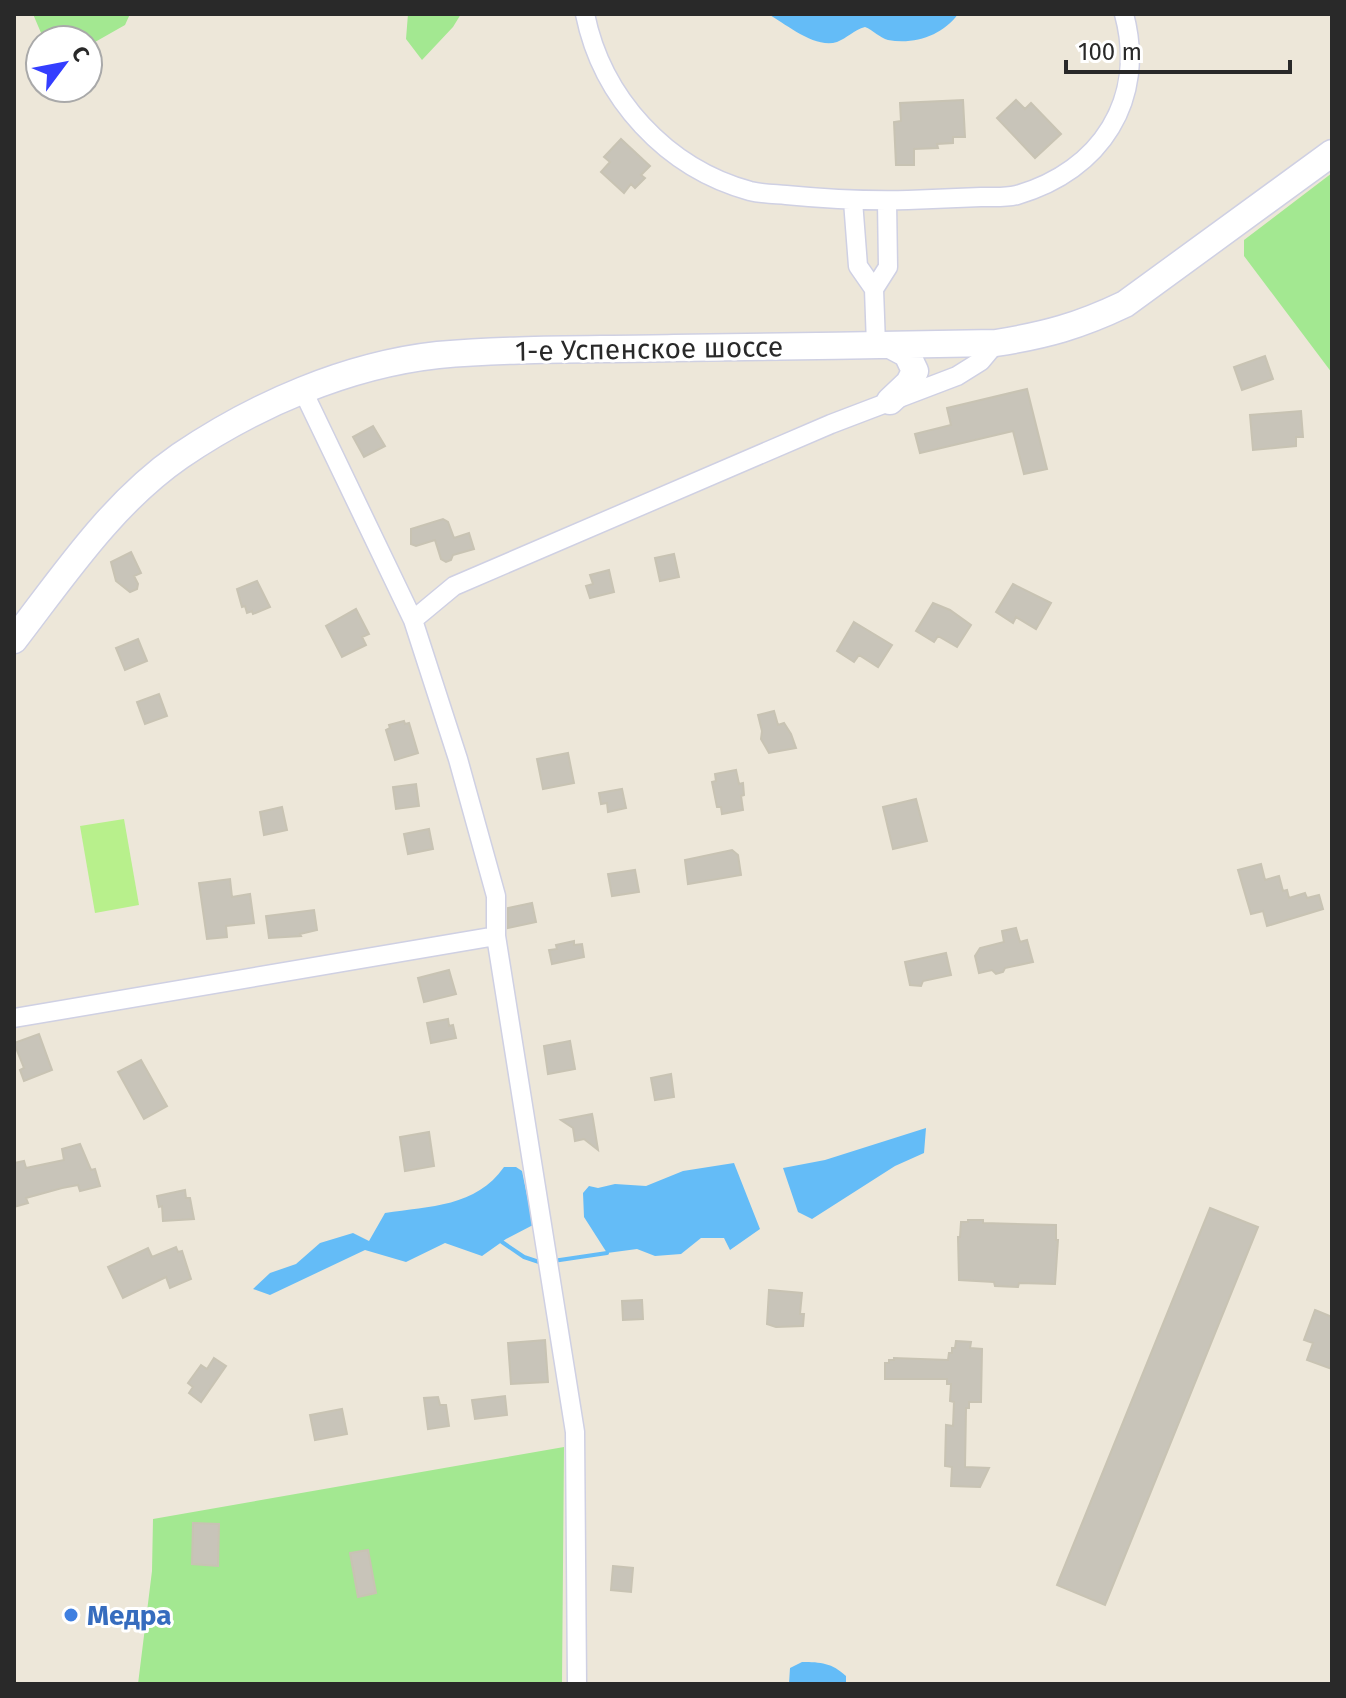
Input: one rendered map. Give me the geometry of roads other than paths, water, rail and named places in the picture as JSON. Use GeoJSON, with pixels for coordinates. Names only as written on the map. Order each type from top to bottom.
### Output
{"type":"FeatureCollection","features":[{"type":"Feature","properties":{"kind":"main road","name":"1-е Успенское шоссе"},"geometry":{"type":"LineString","coordinates":[[14,640],[129,498],[180,456],[246,417],[303,391],[351,374],[436,356],[542,351],[996,343],[1048,335],[1125,304],[1332,153]]}},
{"type":"Feature","properties":{"kind":"main road"},"geometry":{"type":"LineString","coordinates":[[883,345],[907,354],[915,371],[909,383],[890,401]]}},
{"type":"Feature","properties":{"kind":"street"},"geometry":{"type":"LineString","coordinates":[[585,14],[590,38],[606,75],[628,112],[662,145],[704,173],[751,191],[853,201],[1014,196],[1049,183],[1084,161],[1107,137],[1128,82],[1131,70],[1130,37],[1124,14]]}},
{"type":"Feature","properties":{"kind":"street"},"geometry":{"type":"LineString","coordinates":[[853,201],[858,266],[874,289],[883,345]]}},
{"type":"Feature","properties":{"kind":"street"},"geometry":{"type":"LineString","coordinates":[[874,289],[888,267],[887,201]]}},
{"type":"Feature","properties":{"kind":"street"},"geometry":{"type":"LineString","coordinates":[[413,620],[454,586],[831,424],[957,376],[981,361],[996,343]]}},
{"type":"Feature","properties":{"kind":"street"},"geometry":{"type":"LineString","coordinates":[[303,391],[413,620],[458,759],[496,896],[496,936],[575,1432],[577,1684]]}},
{"type":"Feature","properties":{"kind":"street"},"geometry":{"type":"LineString","coordinates":[[14,1018],[496,936]]}},
{"type":"Feature","properties":{"kind":"water"},"geometry":{"type":"Polygon","coordinates":[[[768,14],[958,14],[945,28],[918,40],[888,40],[865,27],[837,42],[828,43],[810,39],[768,14]]]}},
{"type":"Feature","properties":{"kind":"water"},"geometry":{"type":"Polygon","coordinates":[[[926,1128],[924,1153],[895,1166],[812,1219],[798,1212],[783,1168],[825,1160],[926,1128]]]}},
{"type":"Feature","properties":{"kind":"water"},"geometry":{"type":"Polygon","coordinates":[[[734,1163],[760,1229],[730,1250],[724,1238],[701,1238],[681,1254],[655,1256],[637,1249],[607,1253],[584,1217],[583,1193],[589,1186],[646,1186],[683,1171],[734,1163]]]}},
{"type":"Feature","properties":{"kind":"water"},"geometry":{"type":"Polygon","coordinates":[[[504,1167],[516,1167],[522,1171],[533,1225],[482,1256],[445,1243],[406,1262],[365,1250],[270,1295],[253,1289],[270,1273],[296,1264],[320,1243],[353,1233],[369,1241],[385,1213],[435,1206],[466,1197],[493,1180],[504,1167]]]}},
{"type":"Feature","properties":{"kind":"water"},"geometry":{"type":"Polygon","coordinates":[[[802,1662],[836,1668],[846,1676],[846,1684],[789,1684],[790,1668],[802,1662]]]}},
{"type":"Feature","properties":{"kind":"waterway"},"geometry":{"type":"LineString","coordinates":[[502,1242],[524,1257],[539,1262]]}},
{"type":"Feature","properties":{"kind":"waterway"},"geometry":{"type":"LineString","coordinates":[[553,1261],[607,1253]]}},
{"type":"Feature","properties":{"kind":"place","name":"Медра"},"geometry":{"type":"Point","coordinates":[71,1615]}}]}
